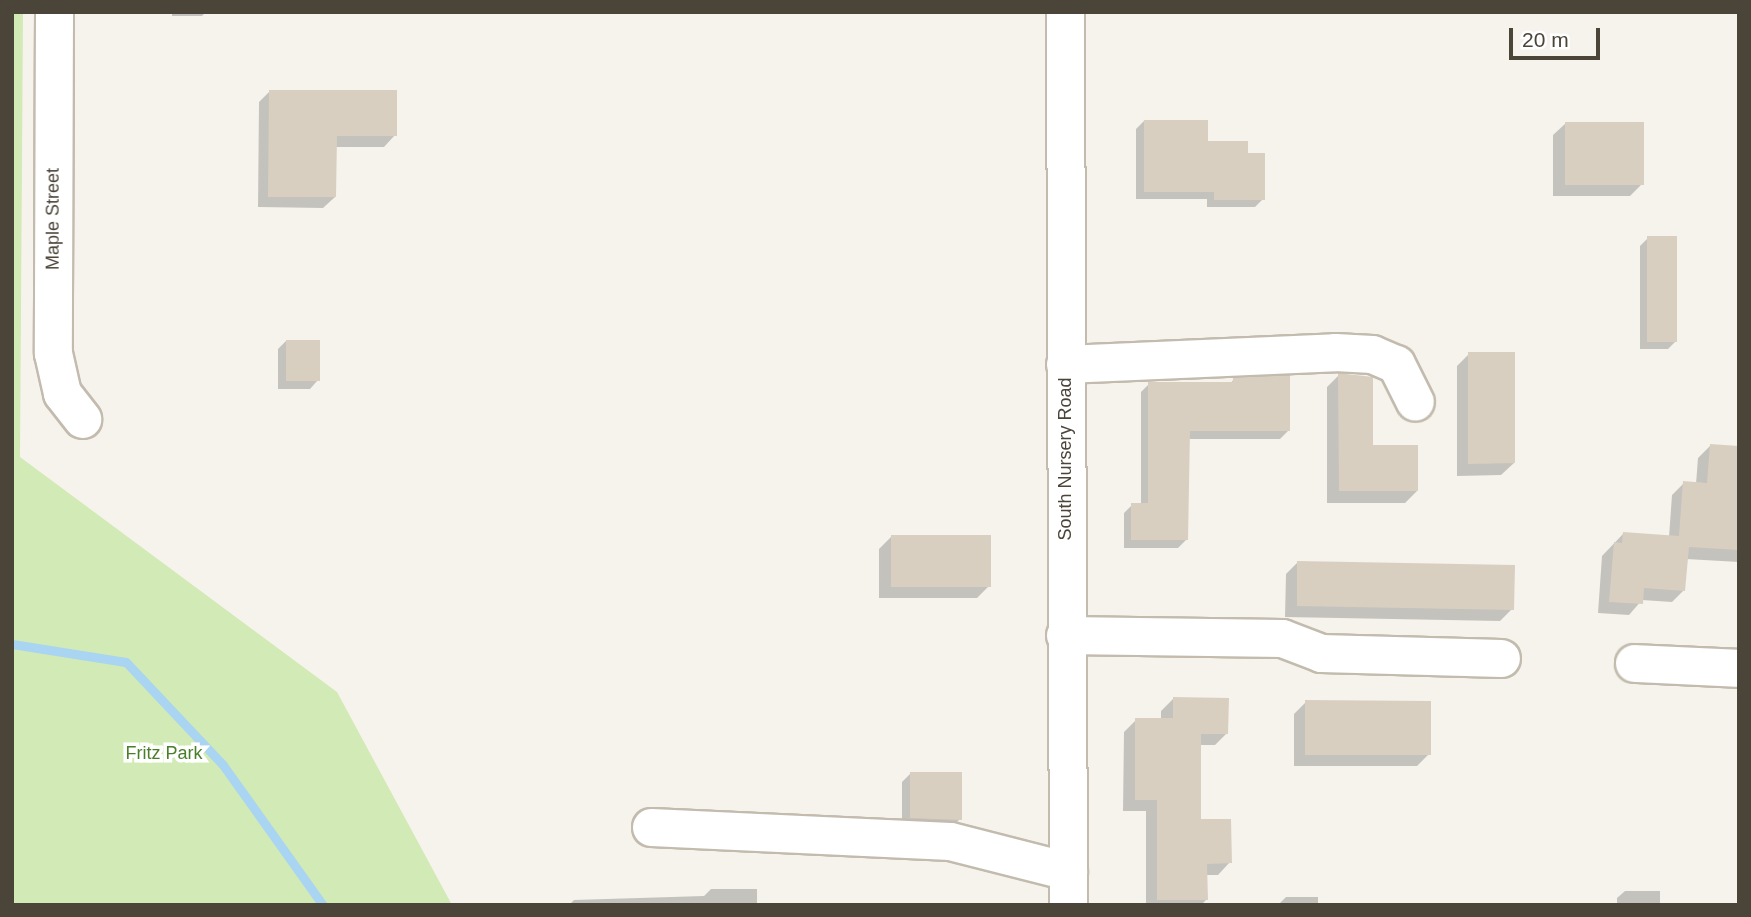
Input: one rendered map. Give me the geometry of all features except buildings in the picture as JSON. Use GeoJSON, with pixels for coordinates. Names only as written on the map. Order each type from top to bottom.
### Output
{"type":"FeatureCollection","features":[{"type":"Feature","properties":{"kind":"street","name":"Maple Street"},"geometry":{"type":"LineString","coordinates":[[54,12],[53,353],[62,393],[82,419]]}},
{"type":"Feature","properties":{"kind":"street","name":"South Nursery Road"},"geometry":{"type":"LineString","coordinates":[[1065,12],[1065,635],[1068,888]]}},
{"type":"Feature","properties":{"kind":"street"},"geometry":{"type":"LineString","coordinates":[[1065,364],[1335,352],[1372,354],[1396,364],[1415,402]]}},
{"type":"Feature","properties":{"kind":"street"},"geometry":{"type":"LineString","coordinates":[[1065,635],[1282,638],[1321,653],[1500,658]]}},
{"type":"Feature","properties":{"kind":"street"},"geometry":{"type":"LineString","coordinates":[[1634,663],[1739,668]]}},
{"type":"Feature","properties":{"kind":"street"},"geometry":{"type":"LineString","coordinates":[[651,827],[950,841],[1068,888]]}},
{"type":"Feature","properties":{"kind":"green space","name":"Fritz Park"},"geometry":{"type":"Polygon","coordinates":[[[12,12],[23,12],[20,457],[337,692],[452,905],[12,905],[12,12]]]}},
{"type":"Feature","properties":{"kind":"waterway"},"geometry":{"type":"LineString","coordinates":[[12,644],[126,662],[223,765],[323,905]]}}]}
